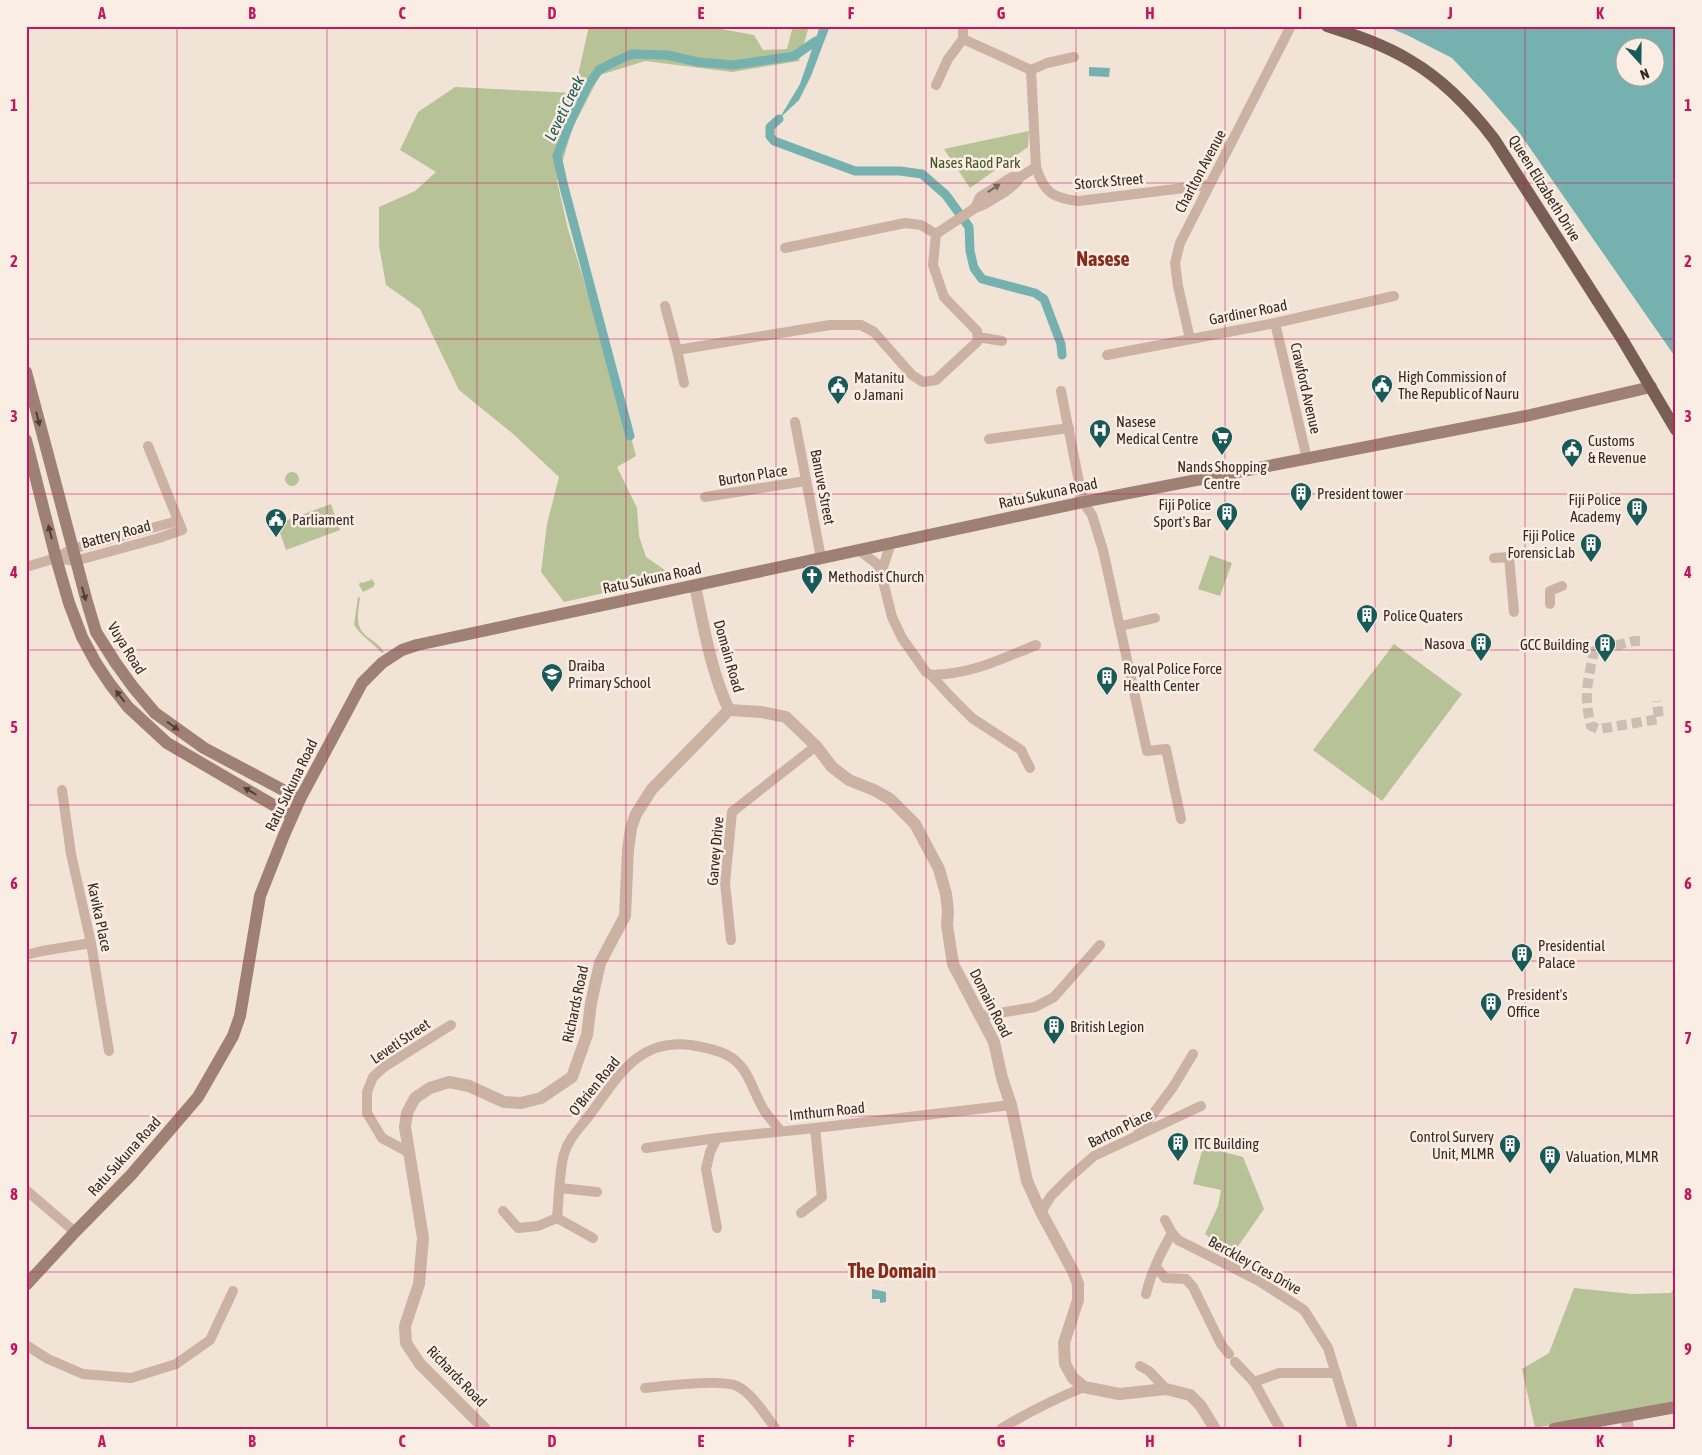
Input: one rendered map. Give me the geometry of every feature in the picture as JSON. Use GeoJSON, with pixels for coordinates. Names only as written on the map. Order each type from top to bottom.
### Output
{"type":"FeatureCollection","features":[{"type":"Feature","properties":{"kind":"main road","name":"Queen Elizabeth Drive"},"geometry":{"type":"LineString","coordinates":[[1326,26],[1357,36],[1411,61],[1452,92],[1474,114],[1494,139],[1622,339],[1676,430]]}},
{"type":"Feature","properties":{"kind":"main road","name":"Vuya Road"},"geometry":{"type":"LineString","coordinates":[[26,372],[73,555],[96,632],[133,687],[155,713],[204,748],[300,799]]}},
{"type":"Feature","properties":{"kind":"main road","name":"Ratu Sukuna Road"},"geometry":{"type":"LineString","coordinates":[[26,1285],[131,1175],[198,1097],[233,1036],[240,1016],[260,896],[292,816],[362,683],[382,663],[402,650],[484,630],[1084,502],[1526,416],[1651,387]]}},
{"type":"Feature","properties":{"kind":"main road"},"geometry":{"type":"LineString","coordinates":[[26,440],[69,603],[82,637],[96,663],[128,707],[167,743],[292,816]]}},
{"type":"Feature","properties":{"kind":"main road"},"geometry":{"type":"LineString","coordinates":[[1554,1429],[1627,1422],[1676,1407]]}},
{"type":"Feature","properties":{"kind":"street"},"geometry":{"type":"LineString","coordinates":[[936,85],[948,59],[963,39],[963,26]]}},
{"type":"Feature","properties":{"kind":"street","name":"Charlton Avenue"},"geometry":{"type":"LineString","coordinates":[[1190,339],[1178,286],[1175,262],[1180,243],[1291,26]]}},
{"type":"Feature","properties":{"kind":"street"},"geometry":{"type":"LineString","coordinates":[[963,39],[1031,70],[1047,63],[1074,57]]}},
{"type":"Feature","properties":{"kind":"street","name":"Storck Street"},"geometry":{"type":"LineString","coordinates":[[1031,70],[1036,167],[1045,188],[1053,194],[1063,199],[1088,200],[1208,186]]}},
{"type":"Feature","properties":{"kind":"street"},"geometry":{"type":"LineString","coordinates":[[936,234],[975,208],[980,197],[1012,177],[1020,177],[1036,167]]}},
{"type":"Feature","properties":{"kind":"street"},"geometry":{"type":"LineString","coordinates":[[785,248],[905,223],[921,225],[936,234]]}},
{"type":"Feature","properties":{"kind":"street"},"geometry":{"type":"LineString","coordinates":[[677,350],[830,325],[861,325],[874,332],[912,375],[923,382],[936,380],[978,341],[978,331],[944,296],[933,265],[936,234]]}},
{"type":"Feature","properties":{"kind":"street","name":"Gardiner Road"},"geometry":{"type":"LineString","coordinates":[[1107,355],[1276,323],[1394,296]]}},
{"type":"Feature","properties":{"kind":"street"},"geometry":{"type":"LineString","coordinates":[[665,306],[684,383]]}},
{"type":"Feature","properties":{"kind":"street","name":"Crawford Avenue"},"geometry":{"type":"LineString","coordinates":[[1276,323],[1308,459]]}},
{"type":"Feature","properties":{"kind":"street"},"geometry":{"type":"LineString","coordinates":[[978,337],[1002,341]]}},
{"type":"Feature","properties":{"kind":"street"},"geometry":{"type":"LineString","coordinates":[[1061,390],[1084,502],[1092,515],[1103,550],[1147,751],[1166,749],[1181,819]]}},
{"type":"Feature","properties":{"kind":"street","name":"Banuve Street"},"geometry":{"type":"LineString","coordinates":[[795,422],[822,558]]}},
{"type":"Feature","properties":{"kind":"street"},"geometry":{"type":"LineString","coordinates":[[989,439],[1069,428]]}},
{"type":"Feature","properties":{"kind":"street","name":"Battery Road"},"geometry":{"type":"LineString","coordinates":[[26,567],[180,525],[148,446]]}},
{"type":"Feature","properties":{"kind":"street","name":"Burton Place"},"geometry":{"type":"LineString","coordinates":[[705,498],[806,481]]}},
{"type":"Feature","properties":{"kind":"street"},"geometry":{"type":"LineString","coordinates":[[881,573],[892,543]]}},
{"type":"Feature","properties":{"kind":"street"},"geometry":{"type":"LineString","coordinates":[[859,550],[876,564],[881,573],[892,617],[902,638],[926,672],[972,718],[1021,750],[1030,768]]}},
{"type":"Feature","properties":{"kind":"street"},"geometry":{"type":"LineString","coordinates":[[1494,558],[1509,556],[1514,612]]}},
{"type":"Feature","properties":{"kind":"street","name":"Domain Road"},"geometry":{"type":"LineString","coordinates":[[696,586],[704,630],[719,689],[730,710],[762,712],[786,717],[816,746],[832,767],[849,780],[890,799],[915,824],[939,869],[946,894],[947,925],[953,964],[994,1042],[1002,1078],[1011,1105],[1027,1181],[1078,1284],[1078,1300],[1064,1343],[1065,1364],[1073,1378],[1084,1387]]}},
{"type":"Feature","properties":{"kind":"street"},"geometry":{"type":"LineString","coordinates":[[1550,604],[1550,590],[1562,586]]}},
{"type":"Feature","properties":{"kind":"street"},"geometry":{"type":"LineString","coordinates":[[1121,626],[1155,618]]}},
{"type":"Feature","properties":{"kind":"street"},"geometry":{"type":"LineString","coordinates":[[931,675],[952,674],[977,669],[1036,645]]}},
{"type":"Feature","properties":{"kind":"street","name":"Richards Road"},"geometry":{"type":"LineString","coordinates":[[485,1429],[420,1364],[406,1342],[405,1326],[420,1284],[423,1238],[405,1127],[407,1113],[415,1098],[430,1088],[449,1082],[469,1086],[504,1102],[522,1103],[541,1098],[572,1077],[587,1035],[591,1003],[600,963],[625,916],[628,850],[631,828],[636,814],[652,790],[730,710]]}},
{"type":"Feature","properties":{"kind":"street","name":"Garvey Drive"},"geometry":{"type":"LineString","coordinates":[[731,940],[725,883],[732,812],[816,746]]}},
{"type":"Feature","properties":{"kind":"street","name":"Kavika Place"},"geometry":{"type":"LineString","coordinates":[[62,790],[71,854],[90,943],[109,1051]]}},
{"type":"Feature","properties":{"kind":"street"},"geometry":{"type":"LineString","coordinates":[[26,955],[90,943]]}},
{"type":"Feature","properties":{"kind":"street"},"geometry":{"type":"LineString","coordinates":[[981,1016],[1035,1007],[1054,997],[1100,945]]}},
{"type":"Feature","properties":{"kind":"street","name":"Leveti Street"},"geometry":{"type":"LineString","coordinates":[[410,1153],[382,1138],[367,1113],[367,1092],[373,1077],[384,1066],[450,1025]]}},
{"type":"Feature","properties":{"kind":"street","name":"O'Brien Road"},"geometry":{"type":"LineString","coordinates":[[557,1218],[564,1155],[570,1138],[591,1114],[612,1083],[630,1063],[647,1052],[665,1045],[707,1048],[728,1055],[743,1067],[765,1112],[781,1131]]}},
{"type":"Feature","properties":{"kind":"street"},"geometry":{"type":"LineString","coordinates":[[1138,1135],[1173,1087],[1193,1054]]}},
{"type":"Feature","properties":{"kind":"street","name":"Imthurn Road"},"geometry":{"type":"LineString","coordinates":[[646,1148],[717,1138],[1011,1105]]}},
{"type":"Feature","properties":{"kind":"street","name":"Barton Place"},"geometry":{"type":"LineString","coordinates":[[1041,1212],[1051,1196],[1094,1156],[1201,1106]]}},
{"type":"Feature","properties":{"kind":"street"},"geometry":{"type":"LineString","coordinates":[[802,1213],[822,1197],[815,1128]]}},
{"type":"Feature","properties":{"kind":"street"},"geometry":{"type":"LineString","coordinates":[[717,1138],[710,1152],[706,1169],[717,1228]]}},
{"type":"Feature","properties":{"kind":"street"},"geometry":{"type":"LineString","coordinates":[[560,1188],[597,1192]]}},
{"type":"Feature","properties":{"kind":"street"},"geometry":{"type":"LineString","coordinates":[[26,1190],[75,1232]]}},
{"type":"Feature","properties":{"kind":"street"},"geometry":{"type":"LineString","coordinates":[[503,1211],[518,1228],[538,1226],[557,1218],[593,1238]]}},
{"type":"Feature","properties":{"kind":"street","name":"Berckley Cres Drive"},"geometry":{"type":"LineString","coordinates":[[1166,1220],[1172,1233],[1178,1240],[1258,1281],[1304,1310],[1328,1348],[1353,1429]]}},
{"type":"Feature","properties":{"kind":"street"},"geometry":{"type":"LineString","coordinates":[[1146,1294],[1160,1254],[1172,1233]]}},
{"type":"Feature","properties":{"kind":"street"},"geometry":{"type":"LineString","coordinates":[[1156,1267],[1165,1278],[1186,1280],[1193,1287],[1221,1344],[1254,1382],[1280,1429]]}},
{"type":"Feature","properties":{"kind":"street"},"geometry":{"type":"LineString","coordinates":[[26,1345],[48,1359],[83,1374],[131,1378],[176,1364],[210,1340],[233,1291]]}},
{"type":"Feature","properties":{"kind":"street"},"geometry":{"type":"LineString","coordinates":[[1140,1366],[1149,1371],[1166,1389]]}},
{"type":"Feature","properties":{"kind":"street"},"geometry":{"type":"LineString","coordinates":[[1254,1382],[1279,1372],[1336,1373]]}},
{"type":"Feature","properties":{"kind":"street"},"geometry":{"type":"LineString","coordinates":[[645,1388],[682,1384],[731,1384],[739,1387],[749,1397],[776,1429]]}},
{"type":"Feature","properties":{"kind":"street"},"geometry":{"type":"LineString","coordinates":[[1001,1429],[1026,1413],[1058,1397],[1084,1387],[1119,1394],[1166,1389],[1190,1394],[1201,1406],[1215,1429]]}},
{"type":"Feature","properties":{"kind":"green space"},"geometry":{"type":"Polygon","coordinates":[[[589,26],[705,26],[754,35],[763,50],[787,49],[793,26],[809,26],[799,61],[732,72],[645,61],[600,75],[572,129],[557,181],[568,229],[636,456],[617,467],[637,508],[639,536],[646,557],[675,577],[564,602],[541,572],[547,524],[559,477],[512,433],[459,390],[420,309],[386,285],[379,245],[379,207],[415,191],[436,172],[400,150],[418,112],[455,87],[574,93],[589,26]]]}},
{"type":"Feature","properties":{"kind":"green space","name":"Nases Raod Park"},"geometry":{"type":"Polygon","coordinates":[[[1029,131],[1028,147],[970,188],[944,149],[1029,131]]]}},
{"type":"Feature","properties":{"kind":"green space"},"geometry":{"type":"Polygon","coordinates":[[[289,472],[295,472],[299,479],[295,486],[289,486],[285,482],[285,476],[289,472]]]}},
{"type":"Feature","properties":{"kind":"green space"},"geometry":{"type":"Polygon","coordinates":[[[331,504],[340,530],[286,550],[277,524],[331,504]]]}},
{"type":"Feature","properties":{"kind":"green space"},"geometry":{"type":"Polygon","coordinates":[[[1210,555],[1232,563],[1220,596],[1198,589],[1210,555]]]}},
{"type":"Feature","properties":{"kind":"green space"},"geometry":{"type":"Polygon","coordinates":[[[371,578],[375,584],[363,592],[359,585],[360,582],[371,580],[371,578]]]}},
{"type":"Feature","properties":{"kind":"green space"},"geometry":{"type":"Polygon","coordinates":[[[358,597],[360,598],[358,620],[361,630],[377,644],[384,652],[382,653],[354,625],[358,597]]]}},
{"type":"Feature","properties":{"kind":"green space"},"geometry":{"type":"Polygon","coordinates":[[[1394,644],[1462,694],[1382,801],[1313,750],[1394,644]]]}},
{"type":"Feature","properties":{"kind":"green space"},"geometry":{"type":"Polygon","coordinates":[[[1203,1147],[1243,1157],[1264,1209],[1232,1255],[1205,1234],[1218,1206],[1221,1190],[1193,1184],[1203,1147]]]}},
{"type":"Feature","properties":{"kind":"green space"},"geometry":{"type":"Polygon","coordinates":[[[1676,1285],[1676,1401],[1535,1428],[1522,1369],[1549,1353],[1574,1288],[1632,1294],[1671,1293],[1676,1285]]]}},
{"type":"Feature","properties":{"kind":"water"},"geometry":{"type":"Polygon","coordinates":[[[820,26],[830,26],[811,76],[799,100],[779,119],[800,84],[820,26]]]}},
{"type":"Feature","properties":{"kind":"water"},"geometry":{"type":"Polygon","coordinates":[[[1385,26],[1676,26],[1676,358],[1518,131],[1452,58],[1385,26]]]}},
{"type":"Feature","properties":{"kind":"water"},"geometry":{"type":"Polygon","coordinates":[[[1089,67],[1110,68],[1109,77],[1089,76],[1089,67]]]}},
{"type":"Feature","properties":{"kind":"water"},"geometry":{"type":"Polygon","coordinates":[[[872,1289],[886,1292],[886,1302],[880,1303],[880,1299],[872,1299],[872,1289]]]}},
{"type":"Feature","properties":{"kind":"waterway","name":"Leveti Creek"},"geometry":{"type":"LineString","coordinates":[[630,436],[557,156],[572,118],[587,87],[599,70],[632,54],[667,55],[698,62],[734,65],[794,56],[816,41]]}},
{"type":"Feature","properties":{"kind":"waterway"},"geometry":{"type":"LineString","coordinates":[[779,119],[770,127],[770,136],[774,141],[855,171],[900,171],[922,174],[946,195],[969,227],[970,251],[974,268],[982,279],[1035,293],[1044,299],[1061,344],[1062,355]]}},
{"type":"Feature","properties":{"kind":"tunnel"},"geometry":{"type":"LineString","coordinates":[[1640,641],[1594,651],[1588,680],[1587,697],[1591,726],[1599,729],[1659,719],[1657,701]]}},
{"type":"Feature","properties":{"kind":"place","name":"High Commission of The Republic of Nauru"},"geometry":{"type":"Point","coordinates":[1382,404]}},
{"type":"Feature","properties":{"kind":"place","name":"Matanitu o Jamani"},"geometry":{"type":"Point","coordinates":[838,405]}},
{"type":"Feature","properties":{"kind":"place","name":"Nasese Medical Centre"},"geometry":{"type":"Point","coordinates":[1100,449]}},
{"type":"Feature","properties":{"kind":"place","name":"Nands Shopping Centre"},"geometry":{"type":"Point","coordinates":[1222,456]}},
{"type":"Feature","properties":{"kind":"place","name":"Customs & Revenue"},"geometry":{"type":"Point","coordinates":[1572,468]}},
{"type":"Feature","properties":{"kind":"place","name":"President tower"},"geometry":{"type":"Point","coordinates":[1301,512]}},
{"type":"Feature","properties":{"kind":"place","name":"Fiji Police Academy"},"geometry":{"type":"Point","coordinates":[1637,527]}},
{"type":"Feature","properties":{"kind":"place","name":"Fiji Police Sport's Bar"},"geometry":{"type":"Point","coordinates":[1227,532]}},
{"type":"Feature","properties":{"kind":"place","name":"Parliament"},"geometry":{"type":"Point","coordinates":[276,538]}},
{"type":"Feature","properties":{"kind":"place","name":"Fiji Police Forensic Lab"},"geometry":{"type":"Point","coordinates":[1591,563]}},
{"type":"Feature","properties":{"kind":"place","name":"Methodist Church"},"geometry":{"type":"Point","coordinates":[812,595]}},
{"type":"Feature","properties":{"kind":"place","name":"Police Quaters"},"geometry":{"type":"Point","coordinates":[1367,634]}},
{"type":"Feature","properties":{"kind":"place","name":"Nasova"},"geometry":{"type":"Point","coordinates":[1481,662]}},
{"type":"Feature","properties":{"kind":"place","name":"GCC Building"},"geometry":{"type":"Point","coordinates":[1605,663]}},
{"type":"Feature","properties":{"kind":"place","name":"Draiba Primary School"},"geometry":{"type":"Point","coordinates":[552,693]}},
{"type":"Feature","properties":{"kind":"place","name":"Royal Police Force Health Center"},"geometry":{"type":"Point","coordinates":[1107,696]}},
{"type":"Feature","properties":{"kind":"place","name":"Presidential Palace"},"geometry":{"type":"Point","coordinates":[1522,973]}},
{"type":"Feature","properties":{"kind":"place","name":"President's Office"},"geometry":{"type":"Point","coordinates":[1491,1022]}},
{"type":"Feature","properties":{"kind":"place","name":"British Legion"},"geometry":{"type":"Point","coordinates":[1054,1045]}},
{"type":"Feature","properties":{"kind":"place","name":"ITC Building"},"geometry":{"type":"Point","coordinates":[1178,1162]}},
{"type":"Feature","properties":{"kind":"place","name":"Control Survery Unit, MLMR"},"geometry":{"type":"Point","coordinates":[1510,1164]}},
{"type":"Feature","properties":{"kind":"place","name":"Valuation, MLMR"},"geometry":{"type":"Point","coordinates":[1550,1175]}},
{"type":"Feature","properties":{"kind":"district","name":"Nasese"},"geometry":{"type":"Point","coordinates":[1103,258]}},
{"type":"Feature","properties":{"kind":"district","name":"The Domain"},"geometry":{"type":"Point","coordinates":[892,1270]}}]}
